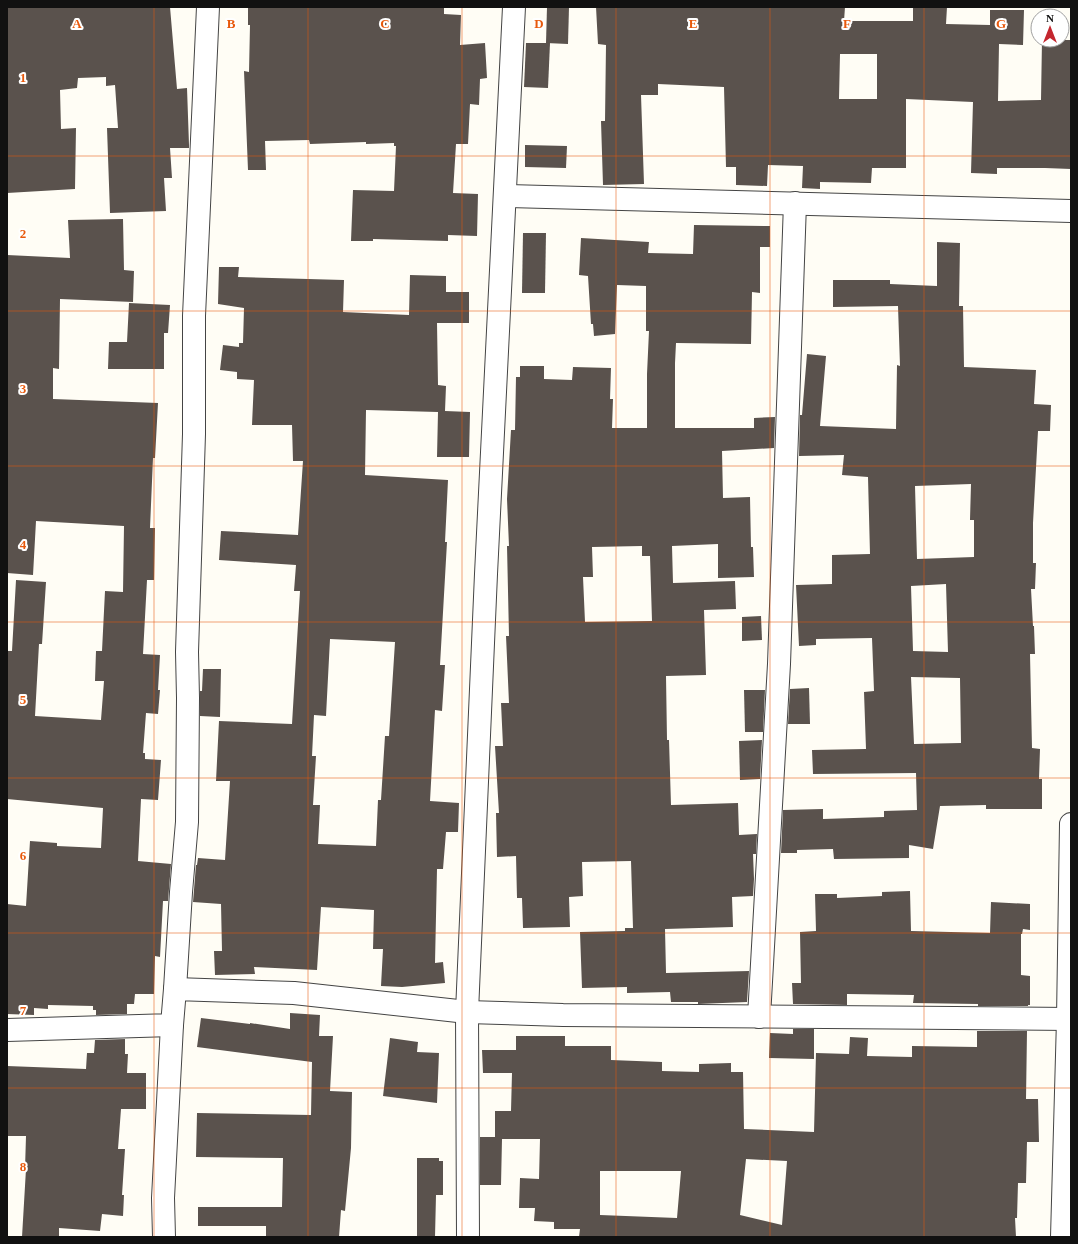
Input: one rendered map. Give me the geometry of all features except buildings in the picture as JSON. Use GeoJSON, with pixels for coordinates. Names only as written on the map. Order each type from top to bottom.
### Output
{"type":"FeatureCollection","features":[{"type":"Feature","properties":{"kind":"street"},"geometry":{"type":"LineString","coordinates":[[164,1237],[163,1198],[172,1025],[187,822],[187,652],[194,434],[194,316],[208,7]]}},
{"type":"Feature","properties":{"kind":"street"},"geometry":{"type":"LineString","coordinates":[[468,1237],[467,1012],[486,574],[514,7]]}},
{"type":"Feature","properties":{"kind":"street"},"geometry":{"type":"LineString","coordinates":[[505,196],[1071,211]]}},
{"type":"Feature","properties":{"kind":"street"},"geometry":{"type":"LineString","coordinates":[[759,1017],[779,664],[795,203]]}},
{"type":"Feature","properties":{"kind":"street"},"geometry":{"type":"LineString","coordinates":[[1062,1237],[1069,1019],[1071,824]]}},
{"type":"Feature","properties":{"kind":"street"},"geometry":{"type":"LineString","coordinates":[[175,990],[294,992],[467,1012],[563,1015],[1069,1019]]}},
{"type":"Feature","properties":{"kind":"street"},"geometry":{"type":"LineString","coordinates":[[7,1030],[172,1025]]}}]}
